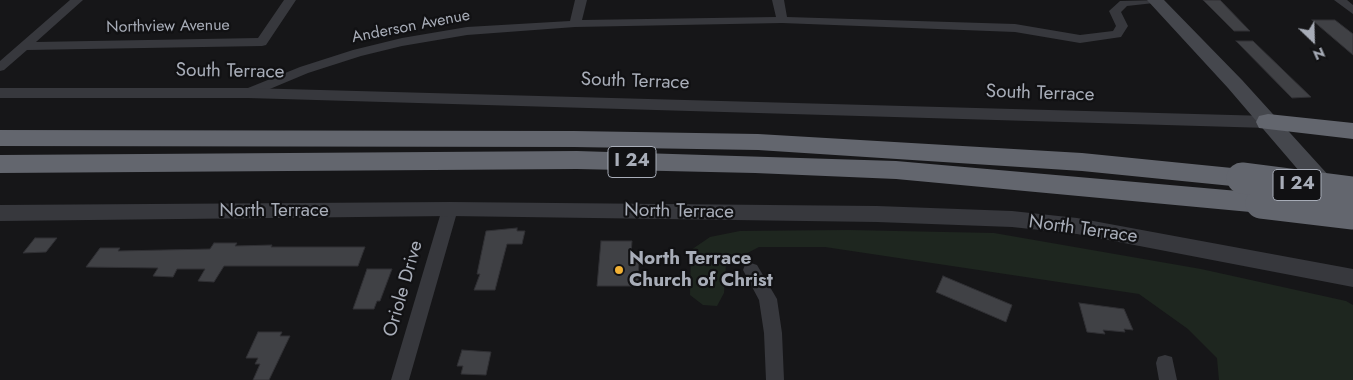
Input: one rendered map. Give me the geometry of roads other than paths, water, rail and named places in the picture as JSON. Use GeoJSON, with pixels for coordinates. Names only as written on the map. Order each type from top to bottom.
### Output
{"type":"FeatureCollection","features":[{"type":"Feature","properties":{"kind":"highway"},"geometry":{"type":"LineString","coordinates":[[1268,122],[1353,131]]}},
{"type":"Feature","properties":{"kind":"highway","name":"I 24"},"geometry":{"type":"LineString","coordinates":[[0,138],[574,139],[758,142],[1082,162],[1242,178],[1353,192]]}},
{"type":"Feature","properties":{"kind":"highway","name":"I 24"},"geometry":{"type":"LineString","coordinates":[[0,164],[567,160],[755,164],[896,170],[1261,203],[1353,215]]}},
{"type":"Feature","properties":{"kind":"main road"},"geometry":{"type":"LineString","coordinates":[[1154,0],[1353,215]]}},
{"type":"Feature","properties":{"kind":"street"},"geometry":{"type":"LineString","coordinates":[[0,67],[77,0]]}},
{"type":"Feature","properties":{"kind":"street","name":"Northview Avenue"},"geometry":{"type":"LineString","coordinates":[[23,46],[262,42],[290,0]]}},
{"type":"Feature","properties":{"kind":"street"},"geometry":{"type":"LineString","coordinates":[[575,24],[581,0]]}},
{"type":"Feature","properties":{"kind":"street"},"geometry":{"type":"LineString","coordinates":[[778,0],[782,20]]}},
{"type":"Feature","properties":{"kind":"street","name":"Anderson Avenue"},"geometry":{"type":"LineString","coordinates":[[248,93],[304,70],[402,42],[467,31],[575,24],[782,20],[1016,28],[1080,39],[1118,34],[1122,26],[1115,11],[1124,3],[1154,0]]}},
{"type":"Feature","properties":{"kind":"street"},"geometry":{"type":"LineString","coordinates":[[1340,0],[1353,11]]}},
{"type":"Feature","properties":{"kind":"street","name":"South Terrace"},"geometry":{"type":"LineString","coordinates":[[0,93],[248,93],[1268,122]]}},
{"type":"Feature","properties":{"kind":"street","name":"North Terrace"},"geometry":{"type":"LineString","coordinates":[[0,213],[450,209],[877,214],[1012,220],[1077,226],[1353,278]]}},
{"type":"Feature","properties":{"kind":"street","name":"Oriole Drive"},"geometry":{"type":"LineString","coordinates":[[400,380],[450,209]]}},
{"type":"Feature","properties":{"kind":"street"},"geometry":{"type":"LineString","coordinates":[[751,270],[768,299],[773,333],[775,380]]}},
{"type":"Feature","properties":{"kind":"place","name":"North Terrace Church of Christ"},"geometry":{"type":"Point","coordinates":[619,270]}}]}
